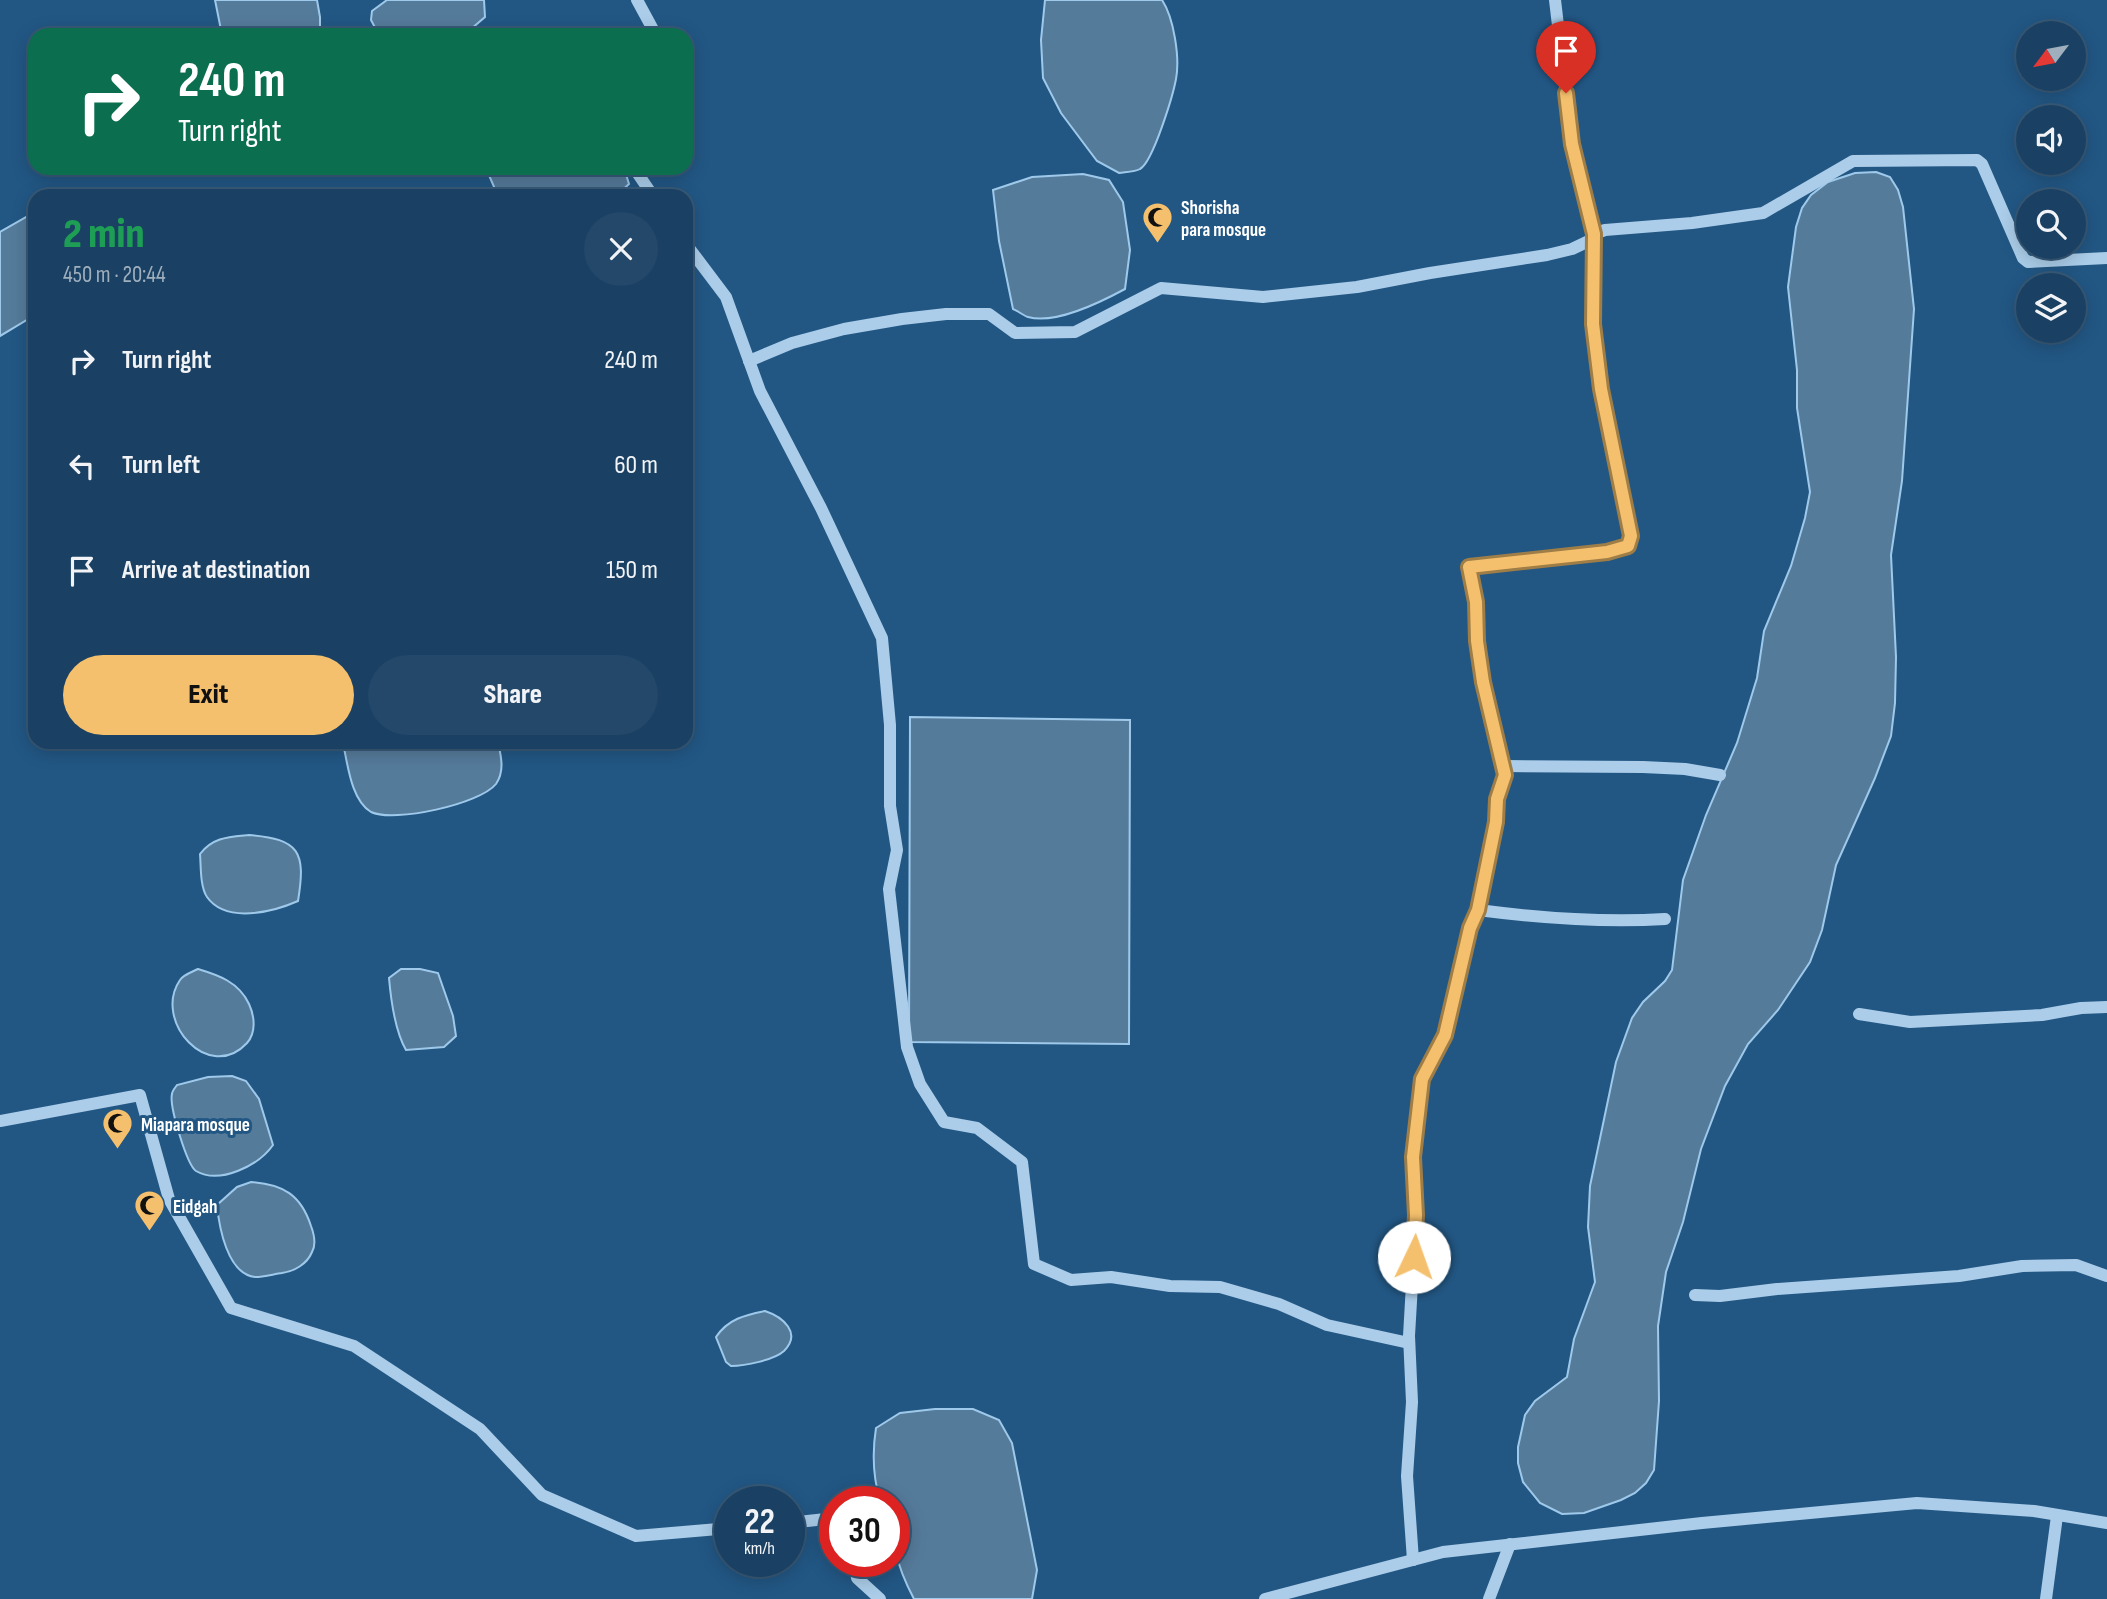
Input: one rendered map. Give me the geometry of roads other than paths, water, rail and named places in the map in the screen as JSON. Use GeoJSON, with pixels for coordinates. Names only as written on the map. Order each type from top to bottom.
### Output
{"type":"FeatureCollection","features":[{"type":"Feature","properties":{"kind":"street"},"geometry":{"type":"LineString","coordinates":[[638,0],[652,28]]}},
{"type":"Feature","properties":{"kind":"street"},"geometry":{"type":"LineString","coordinates":[[1413,1560],[1407,1476],[1412,1402],[1409,1343],[1416,1215],[1413,1157],[1422,1079],[1445,1035],[1470,928],[1478,910],[1496,822],[1497,799],[1505,775],[1483,682],[1477,641],[1476,602],[1469,567],[1607,552],[1628,546],[1631,536],[1601,389],[1593,324],[1594,236],[1572,144],[1555,0]]}},
{"type":"Feature","properties":{"kind":"street"},"geometry":{"type":"LineString","coordinates":[[749,361],[792,343],[844,329],[902,319],[946,314],[989,314],[1015,333],[1075,332],[1161,288],[1263,298],[1357,287],[1547,255],[1572,249],[1605,230],[1692,223],[1763,213],[1853,161],[1978,160],[2023,258],[2028,262],[2107,258]]}},
{"type":"Feature","properties":{"kind":"street"},"geometry":{"type":"LineString","coordinates":[[693,253],[726,297],[760,391],[821,508],[882,638],[890,724],[890,806],[897,850],[889,889],[907,1047],[920,1084],[944,1122],[977,1128],[1022,1162],[1034,1264],[1071,1280],[1111,1277],[1170,1286],[1220,1287],[1279,1304],[1327,1325],[1409,1343]]}},
{"type":"Feature","properties":{"kind":"street"},"geometry":{"type":"LineString","coordinates":[[1503,766],[1643,767],[1685,769],[1720,775]]}},
{"type":"Feature","properties":{"kind":"street"},"geometry":{"type":"LineString","coordinates":[[1478,910],[1630,922],[1665,919]]}},
{"type":"Feature","properties":{"kind":"street"},"geometry":{"type":"LineString","coordinates":[[1860,1014],[1910,1022],[2042,1015],[2081,1008],[2107,1007]]}},
{"type":"Feature","properties":{"kind":"street"},"geometry":{"type":"LineString","coordinates":[[0,1122],[139,1095],[169,1199],[231,1308],[354,1346],[480,1429],[542,1495],[636,1536],[714,1529]]}},
{"type":"Feature","properties":{"kind":"street"},"geometry":{"type":"LineString","coordinates":[[1695,1295],[1720,1296],[1777,1289],[1959,1276],[2022,1266],[2077,1265],[2107,1276]]}},
{"type":"Feature","properties":{"kind":"street"},"geometry":{"type":"LineString","coordinates":[[1265,1599],[1443,1552],[1702,1523],[1916,1503],[2034,1511],[2107,1523]]}},
{"type":"Feature","properties":{"kind":"street"},"geometry":{"type":"LineString","coordinates":[[2046,1599],[2057,1516]]}},
{"type":"Feature","properties":{"kind":"street"},"geometry":{"type":"LineString","coordinates":[[1489,1599],[1510,1544]]}},
{"type":"Feature","properties":{"kind":"street"},"geometry":{"type":"LineString","coordinates":[[857,1577],[880,1599]]}},
{"type":"Feature","properties":{"kind":"water"},"geometry":{"type":"Polygon","coordinates":[[[215,0],[317,0],[320,28],[221,28],[215,0]]]}},
{"type":"Feature","properties":{"kind":"water"},"geometry":{"type":"Polygon","coordinates":[[[387,0],[484,0],[485,17],[472,28],[375,28],[371,20],[372,11],[387,0]]]}},
{"type":"Feature","properties":{"kind":"water"},"geometry":{"type":"Polygon","coordinates":[[[1045,0],[1162,0],[1175,38],[1176,79],[1156,142],[1140,169],[1119,173],[1097,161],[1061,113],[1043,78],[1041,40],[1045,0]]]}},
{"type":"Feature","properties":{"kind":"water"},"geometry":{"type":"Polygon","coordinates":[[[1876,172],[1890,177],[1898,190],[1903,207],[1914,309],[1902,481],[1891,555],[1896,657],[1891,736],[1836,865],[1822,930],[1810,962],[1778,1010],[1748,1044],[1725,1086],[1701,1149],[1683,1222],[1666,1272],[1658,1326],[1659,1401],[1654,1470],[1646,1483],[1635,1493],[1621,1500],[1584,1513],[1562,1514],[1540,1503],[1523,1482],[1518,1463],[1518,1447],[1525,1415],[1535,1401],[1567,1377],[1574,1339],[1595,1282],[1588,1227],[1590,1186],[1616,1062],[1632,1018],[1672,970],[1683,880],[1706,815],[1737,743],[1757,678],[1764,631],[1791,566],[1810,492],[1797,408],[1797,370],[1788,287],[1796,227],[1802,208],[1811,195],[1828,182],[1855,173],[1876,172]]]}},
{"type":"Feature","properties":{"kind":"water"},"geometry":{"type":"Polygon","coordinates":[[[1083,174],[1109,180],[1123,202],[1130,250],[1125,289],[1065,315],[1039,319],[1026,316],[1013,309],[999,241],[993,190],[1032,177],[1083,174]]]}},
{"type":"Feature","properties":{"kind":"water"},"geometry":{"type":"Polygon","coordinates":[[[489,175],[626,175],[629,184],[624,189],[495,189],[489,175]]]}},
{"type":"Feature","properties":{"kind":"water"},"geometry":{"type":"Polygon","coordinates":[[[28,216],[28,319],[0,336],[0,232],[28,216]]]}},
{"type":"Feature","properties":{"kind":"water"},"geometry":{"type":"Polygon","coordinates":[[[910,717],[1130,720],[1129,1044],[909,1042],[910,717]]]}},
{"type":"Feature","properties":{"kind":"water"},"geometry":{"type":"Polygon","coordinates":[[[344,749],[499,749],[502,763],[496,784],[473,798],[436,810],[398,815],[382,815],[365,807],[355,792],[344,749]]]}},
{"type":"Feature","properties":{"kind":"water"},"geometry":{"type":"Polygon","coordinates":[[[249,835],[279,840],[296,851],[301,871],[298,901],[263,912],[238,913],[226,911],[207,897],[202,882],[200,854],[216,841],[249,835]]]}},
{"type":"Feature","properties":{"kind":"water"},"geometry":{"type":"Polygon","coordinates":[[[198,969],[234,985],[249,1004],[253,1019],[252,1035],[247,1043],[232,1054],[217,1056],[202,1052],[189,1042],[179,1029],[173,1013],[173,996],[181,978],[198,969]]]}},
{"type":"Feature","properties":{"kind":"water"},"geometry":{"type":"Polygon","coordinates":[[[401,969],[438,973],[453,1016],[456,1036],[444,1047],[406,1050],[396,1025],[389,978],[401,969]]]}},
{"type":"Feature","properties":{"kind":"water"},"geometry":{"type":"Polygon","coordinates":[[[232,1076],[246,1081],[259,1099],[273,1145],[249,1166],[238,1171],[216,1176],[206,1175],[196,1171],[188,1158],[176,1122],[172,1093],[177,1085],[208,1077],[232,1076]]]}},
{"type":"Feature","properties":{"kind":"water"},"geometry":{"type":"Polygon","coordinates":[[[251,1182],[272,1185],[289,1193],[307,1215],[313,1232],[314,1246],[307,1260],[296,1269],[255,1277],[245,1274],[231,1258],[226,1248],[217,1205],[237,1187],[251,1182]]]}},
{"type":"Feature","properties":{"kind":"water"},"geometry":{"type":"Polygon","coordinates":[[[765,1311],[788,1326],[791,1332],[789,1344],[784,1351],[773,1357],[751,1364],[731,1366],[726,1362],[716,1337],[732,1322],[765,1311]]]}},
{"type":"Feature","properties":{"kind":"water"},"geometry":{"type":"Polygon","coordinates":[[[973,1409],[999,1420],[1012,1443],[1037,1570],[1032,1599],[914,1599],[904,1577],[910,1577],[910,1486],[877,1486],[874,1465],[876,1428],[900,1413],[973,1409]]]}},
{"type":"Feature","properties":{"kind":"place","name":"Shorisha para mosque"},"geometry":{"type":"Point","coordinates":[1158,245]}},
{"type":"Feature","properties":{"kind":"place","name":"Miapara mosque"},"geometry":{"type":"Point","coordinates":[118,1151]}},
{"type":"Feature","properties":{"kind":"place","name":"Eidgah"},"geometry":{"type":"Point","coordinates":[150,1233]}}]}
